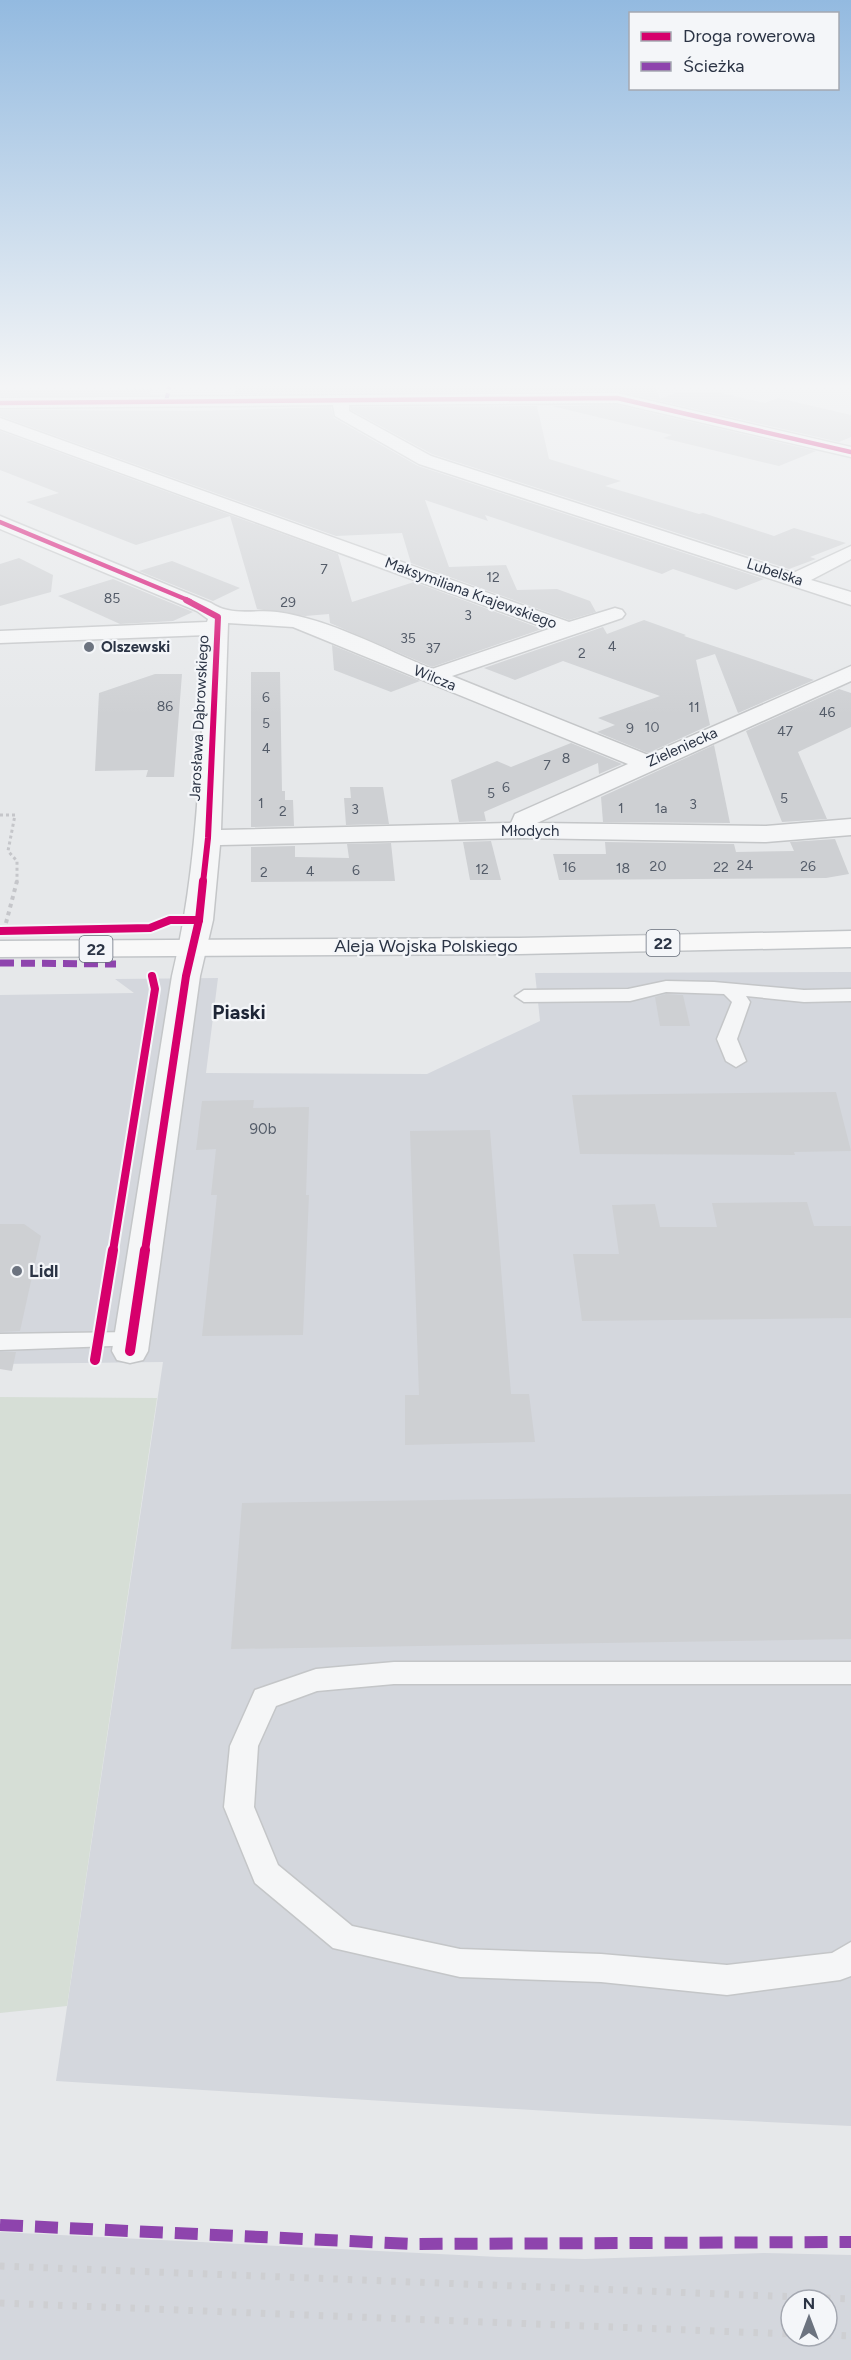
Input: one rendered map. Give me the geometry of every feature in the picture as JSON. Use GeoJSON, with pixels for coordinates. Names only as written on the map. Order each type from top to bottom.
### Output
{"type":"FeatureCollection","features":[{"type":"Feature","properties":{"kind":"main road","name":"Aleja Wojska Polskiego"},"geometry":{"type":"LineString","coordinates":[[0,949],[519,946],[851,939]]}},
{"type":"Feature","properties":{"kind":"street","name":"Maksymiliana Krajewskiego"},"geometry":{"type":"LineString","coordinates":[[199,495],[569,629]]}},
{"type":"Feature","properties":{"kind":"street","name":"Lubelska"},"geometry":{"type":"LineString","coordinates":[[535,495],[797,579],[851,599]]}},
{"type":"Feature","properties":{"kind":"street","name":"Jarosława Dąbrowskiego"},"geometry":{"type":"LineString","coordinates":[[0,522],[204,608],[219,623],[208,838],[199,920],[186,976],[131,1346]]}},
{"type":"Feature","properties":{"kind":"street"},"geometry":{"type":"LineString","coordinates":[[797,579],[851,552]]}},
{"type":"Feature","properties":{"kind":"street","name":"Maksymiliana Krajewskiego"},"geometry":{"type":"LineString","coordinates":[[432,676],[615,614]]}},
{"type":"Feature","properties":{"kind":"street","name":"Wilcza"},"geometry":{"type":"LineString","coordinates":[[0,637],[275,618],[298,622],[647,763]]}},
{"type":"Feature","properties":{"kind":"street","name":"Zieleniecka"},"geometry":{"type":"LineString","coordinates":[[522,830],[524,819],[851,674]]}},
{"type":"Feature","properties":{"kind":"street","name":"Młodych"},"geometry":{"type":"LineString","coordinates":[[208,838],[522,830],[766,834],[851,827]]}},
{"type":"Feature","properties":{"kind":"lane"},"geometry":{"type":"LineString","coordinates":[[524,996],[630,995],[643,987],[730,989],[804,996],[851,995]]}},
{"type":"Feature","properties":{"kind":"lane"},"geometry":{"type":"LineString","coordinates":[[730,989],[741,1002],[727,1039],[735,1061]]}},
{"type":"Feature","properties":{"kind":"lane"},"geometry":{"type":"LineString","coordinates":[[0,1342],[131,1346]]}},
{"type":"Feature","properties":{"kind":"lane"},"geometry":{"type":"LineString","coordinates":[[851,1672],[394,1673],[316,1680],[265,1698],[244,1746],[239,1807],[266,1874],[344,1938],[460,1963],[601,1968],[727,1980],[840,1966],[851,1956]]}},
{"type":"Feature","properties":{"kind":"path"},"geometry":{"type":"LineString","coordinates":[[0,815],[15,815],[8,851],[17,861],[17,882],[7,922],[0,929]]}},
{"type":"Feature","properties":{"kind":"shaded area"},"geometry":{"type":"Polygon","coordinates":[[[851,972],[851,2126],[598,2114],[56,2081],[163,1362],[0,1364],[0,995],[134,993],[115,979],[218,978],[206,1073],[427,1074],[540,1021],[535,973],[851,972]]]}},
{"type":"Feature","properties":{"kind":"shaded area"},"geometry":{"type":"Polygon","coordinates":[[[0,1397],[157,1398],[67,2006],[0,2013],[0,1397]]]}},
{"type":"Feature","properties":{"kind":"shaded area"},"geometry":{"type":"Polygon","coordinates":[[[0,2232],[499,2257],[585,2259],[765,2253],[851,2255],[851,2360],[0,2360],[0,2232]]]}},
{"type":"Feature","properties":{"kind":"building"},"geometry":{"type":"Polygon","coordinates":[[[51,495],[176,495],[338,554],[352,602],[414,582],[542,629],[432,667],[330,623],[329,614],[305,616],[257,609],[230,516],[136,545],[26,502],[51,495]]]}},
{"type":"Feature","properties":{"kind":"building"},"geometry":{"type":"Polygon","coordinates":[[[222,495],[507,495],[764,579],[736,590],[673,569],[662,574],[485,515],[488,521],[425,500],[449,567],[506,565],[517,590],[557,589],[590,601],[596,612],[569,620],[411,563],[402,533],[336,536],[222,495]]]}},
{"type":"Feature","properties":{"kind":"building"},"geometry":{"type":"Polygon","coordinates":[[[560,495],[636,495],[699,514],[703,513],[774,536],[794,528],[846,543],[810,557],[816,559],[789,569],[560,495]]]}},
{"type":"Feature","properties":{"kind":"building"},"geometry":{"type":"Polygon","coordinates":[[[19,558],[53,575],[51,592],[0,606],[0,564],[19,558]]]}},
{"type":"Feature","properties":{"kind":"building"},"geometry":{"type":"Polygon","coordinates":[[[172,561],[240,588],[213,601],[139,571],[172,561]]]}},
{"type":"Feature","properties":{"kind":"building"},"geometry":{"type":"Polygon","coordinates":[[[113,579],[193,612],[173,621],[120,624],[58,596],[113,579]]]}},
{"type":"Feature","properties":{"kind":"building"},"geometry":{"type":"Polygon","coordinates":[[[644,620],[814,680],[738,713],[715,654],[696,660],[710,725],[648,753],[597,732],[615,725],[598,718],[660,696],[563,661],[515,680],[484,668],[603,627],[607,634],[644,620]]]}},
{"type":"Feature","properties":{"kind":"building"},"geometry":{"type":"Polygon","coordinates":[[[332,645],[420,681],[391,692],[334,670],[332,645]]]}},
{"type":"Feature","properties":{"kind":"building"},"geometry":{"type":"Polygon","coordinates":[[[251,672],[280,672],[282,791],[285,791],[285,800],[293,800],[294,826],[251,827],[251,672]]]}},
{"type":"Feature","properties":{"kind":"building"},"geometry":{"type":"Polygon","coordinates":[[[155,674],[182,674],[174,777],[146,777],[148,770],[95,771],[99,693],[155,674]]]}},
{"type":"Feature","properties":{"kind":"building"},"geometry":{"type":"Polygon","coordinates":[[[839,689],[851,693],[851,727],[798,752],[827,819],[782,822],[746,731],[839,689]]]}},
{"type":"Feature","properties":{"kind":"building"},"geometry":{"type":"Polygon","coordinates":[[[571,743],[622,764],[599,774],[598,763],[484,812],[486,821],[459,822],[451,780],[497,761],[511,767],[571,743]]]}},
{"type":"Feature","properties":{"kind":"building"},"geometry":{"type":"Polygon","coordinates":[[[714,745],[730,823],[603,822],[601,797],[714,745]]]}},
{"type":"Feature","properties":{"kind":"building"},"geometry":{"type":"Polygon","coordinates":[[[350,787],[383,787],[389,824],[346,825],[344,798],[351,798],[350,787]]]}},
{"type":"Feature","properties":{"kind":"building"},"geometry":{"type":"Polygon","coordinates":[[[835,839],[849,874],[826,878],[559,880],[553,854],[606,854],[605,842],[734,844],[736,852],[794,851],[790,842],[835,839]]]}},
{"type":"Feature","properties":{"kind":"building"},"geometry":{"type":"Polygon","coordinates":[[[491,841],[501,880],[470,880],[463,842],[491,841]]]}},
{"type":"Feature","properties":{"kind":"building"},"geometry":{"type":"Polygon","coordinates":[[[391,843],[395,881],[251,882],[251,847],[295,846],[295,857],[349,858],[347,844],[391,843]]]}},
{"type":"Feature","properties":{"kind":"building"},"geometry":{"type":"Polygon","coordinates":[[[666,994],[683,995],[690,1026],[660,1026],[655,997],[666,994]]]}},
{"type":"Feature","properties":{"kind":"building"},"geometry":{"type":"Polygon","coordinates":[[[836,1092],[851,1151],[794,1152],[795,1155],[580,1154],[572,1095],[836,1092]]]}},
{"type":"Feature","properties":{"kind":"building"},"geometry":{"type":"Polygon","coordinates":[[[254,1100],[253,1108],[309,1107],[306,1195],[309,1195],[303,1335],[202,1336],[217,1195],[211,1195],[216,1149],[196,1150],[202,1101],[254,1100]]]}},
{"type":"Feature","properties":{"kind":"building"},"geometry":{"type":"Polygon","coordinates":[[[490,1130],[511,1394],[529,1394],[535,1442],[405,1445],[405,1395],[419,1395],[410,1131],[490,1130]]]}},
{"type":"Feature","properties":{"kind":"building"},"geometry":{"type":"Polygon","coordinates":[[[807,1202],[814,1226],[851,1226],[851,1318],[582,1321],[573,1254],[619,1254],[612,1205],[655,1204],[660,1227],[717,1227],[712,1203],[807,1202]]]}},
{"type":"Feature","properties":{"kind":"building","name":"Lidl"},"geometry":{"type":"Polygon","coordinates":[[[0,1224],[24,1224],[41,1236],[20,1331],[0,1332],[0,1224]]]}},
{"type":"Feature","properties":{"kind":"building"},"geometry":{"type":"Polygon","coordinates":[[[0,1352],[16,1352],[12,1371],[0,1369],[0,1352]]]}},
{"type":"Feature","properties":{"kind":"building"},"geometry":{"type":"Polygon","coordinates":[[[851,1494],[851,1639],[231,1649],[242,1503],[851,1494]]]}},
{"type":"Feature","properties":{"kind":"railway"},"geometry":{"type":"LineString","coordinates":[[0,2266],[851,2299]]}},
{"type":"Feature","properties":{"kind":"railway"},"geometry":{"type":"LineString","coordinates":[[0,2303],[779,2334]]}},
{"type":"Feature","properties":{"kind":"railway"},"geometry":{"type":"LineString","coordinates":[[839,2336],[851,2336]]}},
{"type":"Feature","properties":{"kind":"marked path"},"geometry":{"type":"LineString","coordinates":[[0,963],[116,964]]}},
{"type":"Feature","properties":{"kind":"marked path"},"geometry":{"type":"LineString","coordinates":[[0,2225],[413,2244],[851,2242]]}},
{"type":"Feature","properties":{"kind":"cycle path"},"geometry":{"type":"LineString","coordinates":[[0,522],[204,607],[218,617],[208,838],[199,920],[186,976],[130,1351]]}},
{"type":"Feature","properties":{"kind":"cycle path"},"geometry":{"type":"LineString","coordinates":[[0,931],[150,928],[170,920],[199,920]]}},
{"type":"Feature","properties":{"kind":"cycle path"},"geometry":{"type":"LineString","coordinates":[[95,1360],[155,989],[152,976]]}},
{"type":"Feature","properties":{"kind":"place","name":"Olszewski"},"geometry":{"type":"Point","coordinates":[89,647]}},
{"type":"Feature","properties":{"kind":"place","name":"Lidl"},"geometry":{"type":"Point","coordinates":[17,1271]}},
{"type":"Feature","properties":{"kind":"district","name":"Piaski"},"geometry":{"type":"Point","coordinates":[239,1012]}}]}
